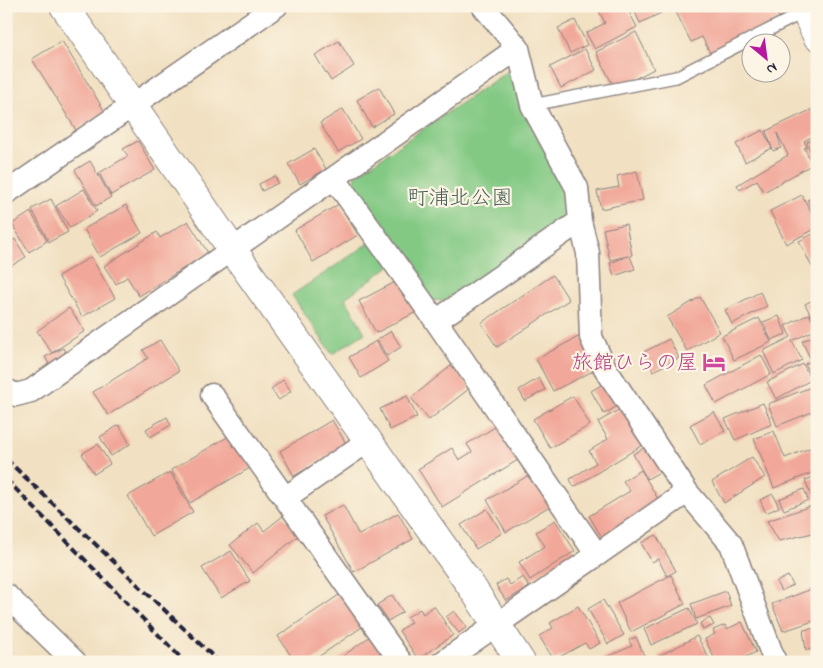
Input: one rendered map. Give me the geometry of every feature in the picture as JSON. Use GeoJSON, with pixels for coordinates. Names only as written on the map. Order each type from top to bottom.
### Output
{"type":"FeatureCollection","features":[{"type":"Feature","properties":{"kind":"street"},"geometry":{"type":"LineString","coordinates":[[64,6],[521,662]]}},
{"type":"Feature","properties":{"kind":"street"},"geometry":{"type":"LineString","coordinates":[[6,193],[276,6]]}},
{"type":"Feature","properties":{"kind":"street"},"geometry":{"type":"LineString","coordinates":[[483,6],[518,48],[532,105],[577,188],[580,221],[588,252],[591,337],[606,368],[687,492],[731,544],[775,662]]}},
{"type":"Feature","properties":{"kind":"street"},"geometry":{"type":"LineString","coordinates":[[804,9],[817,36]]}},
{"type":"Feature","properties":{"kind":"street"},"geometry":{"type":"LineString","coordinates":[[6,390],[16,395],[31,391],[518,48]]}},
{"type":"Feature","properties":{"kind":"street"},"geometry":{"type":"LineString","coordinates":[[334,178],[436,321],[596,555]]}},
{"type":"Feature","properties":{"kind":"street"},"geometry":{"type":"LineString","coordinates":[[436,321],[580,221]]}},
{"type":"Feature","properties":{"kind":"street"},"geometry":{"type":"LineString","coordinates":[[212,395],[401,662]]}},
{"type":"Feature","properties":{"kind":"street"},"geometry":{"type":"LineString","coordinates":[[285,498],[368,441]]}},
{"type":"Feature","properties":{"kind":"street"},"geometry":{"type":"LineString","coordinates":[[443,662],[687,492]]}},
{"type":"Feature","properties":{"kind":"street"},"geometry":{"type":"LineString","coordinates":[[6,595],[75,662]]}},
{"type":"Feature","properties":{"kind":"lane"},"geometry":{"type":"LineString","coordinates":[[532,105],[676,78],[804,9]]}},
{"type":"Feature","properties":{"kind":"green space","name":"町浦北公園"},"geometry":{"type":"Polygon","coordinates":[[[511,69],[518,80],[567,197],[568,209],[562,221],[444,301],[431,300],[402,257],[345,298],[365,333],[332,354],[292,295],[383,234],[353,186],[356,175],[511,69]]]}},
{"type":"Feature","properties":{"kind":"building"},"geometry":{"type":"Polygon","coordinates":[[[608,6],[626,6],[637,27],[595,49],[586,33],[605,23],[599,11],[608,6]]]}},
{"type":"Feature","properties":{"kind":"building"},"geometry":{"type":"Polygon","coordinates":[[[632,6],[657,6],[661,13],[640,23],[632,6]]]}},
{"type":"Feature","properties":{"kind":"building"},"geometry":{"type":"Polygon","coordinates":[[[673,6],[774,6],[780,19],[755,32],[740,32],[740,40],[711,55],[702,37],[691,42],[673,6]]]}},
{"type":"Feature","properties":{"kind":"building"},"geometry":{"type":"Polygon","coordinates":[[[575,20],[587,45],[570,53],[558,28],[575,20]]]}},
{"type":"Feature","properties":{"kind":"building"},"geometry":{"type":"Polygon","coordinates":[[[636,32],[654,69],[615,89],[596,52],[636,32]]]}},
{"type":"Feature","properties":{"kind":"building"},"geometry":{"type":"Polygon","coordinates":[[[62,41],[105,112],[76,130],[32,59],[62,41]]]}},
{"type":"Feature","properties":{"kind":"building"},"geometry":{"type":"Polygon","coordinates":[[[339,41],[354,66],[331,81],[315,55],[339,41]]]}},
{"type":"Feature","properties":{"kind":"building"},"geometry":{"type":"Polygon","coordinates":[[[585,49],[596,70],[561,88],[550,67],[585,49]]]}},
{"type":"Feature","properties":{"kind":"building"},"geometry":{"type":"Polygon","coordinates":[[[379,87],[394,114],[372,127],[357,100],[379,87]]]}},
{"type":"Feature","properties":{"kind":"building"},"geometry":{"type":"Polygon","coordinates":[[[817,107],[817,134],[804,141],[807,147],[804,148],[813,164],[764,192],[757,180],[740,190],[737,185],[788,155],[777,133],[781,148],[773,151],[766,131],[817,107]]]}},
{"type":"Feature","properties":{"kind":"building"},"geometry":{"type":"Polygon","coordinates":[[[343,109],[361,139],[338,152],[320,123],[343,109]]]}},
{"type":"Feature","properties":{"kind":"building"},"geometry":{"type":"Polygon","coordinates":[[[763,130],[772,148],[745,162],[736,144],[763,130]]]}},
{"type":"Feature","properties":{"kind":"building"},"geometry":{"type":"Polygon","coordinates":[[[817,138],[817,167],[816,167],[807,142],[817,138]]]}},
{"type":"Feature","properties":{"kind":"building"},"geometry":{"type":"Polygon","coordinates":[[[138,141],[155,170],[111,195],[99,173],[128,156],[123,149],[138,141]]]}},
{"type":"Feature","properties":{"kind":"building"},"geometry":{"type":"Polygon","coordinates":[[[314,149],[326,169],[300,184],[288,164],[314,149]]]}},
{"type":"Feature","properties":{"kind":"building"},"geometry":{"type":"Polygon","coordinates":[[[90,161],[111,197],[96,206],[75,170],[90,161]]]}},
{"type":"Feature","properties":{"kind":"building"},"geometry":{"type":"Polygon","coordinates":[[[637,171],[643,200],[601,209],[597,191],[619,187],[617,176],[637,171]]]}},
{"type":"Feature","properties":{"kind":"building"},"geometry":{"type":"Polygon","coordinates":[[[275,176],[278,183],[262,191],[259,184],[275,176]]]}},
{"type":"Feature","properties":{"kind":"building"},"geometry":{"type":"Polygon","coordinates":[[[84,189],[97,211],[70,228],[56,206],[84,189]]]}},
{"type":"Feature","properties":{"kind":"building"},"geometry":{"type":"Polygon","coordinates":[[[802,195],[817,224],[817,228],[786,244],[770,211],[802,195]]]}},
{"type":"Feature","properties":{"kind":"building"},"geometry":{"type":"Polygon","coordinates":[[[817,196],[817,221],[807,200],[817,196]]]}},
{"type":"Feature","properties":{"kind":"building"},"geometry":{"type":"Polygon","coordinates":[[[51,199],[68,232],[49,242],[32,209],[51,199]]]}},
{"type":"Feature","properties":{"kind":"building"},"geometry":{"type":"Polygon","coordinates":[[[339,204],[358,235],[313,262],[295,230],[339,204]]]}},
{"type":"Feature","properties":{"kind":"building"},"geometry":{"type":"Polygon","coordinates":[[[126,205],[142,233],[100,257],[84,229],[126,205]]]}},
{"type":"Feature","properties":{"kind":"building"},"geometry":{"type":"Polygon","coordinates":[[[31,212],[47,241],[29,252],[12,224],[31,212]]]}},
{"type":"Feature","properties":{"kind":"building"},"geometry":{"type":"Polygon","coordinates":[[[188,221],[208,253],[139,296],[127,277],[116,284],[104,266],[157,232],[160,238],[188,221]]]}},
{"type":"Feature","properties":{"kind":"building"},"geometry":{"type":"Polygon","coordinates":[[[626,224],[632,255],[630,256],[635,269],[614,276],[610,263],[628,256],[610,260],[603,229],[626,224]]]}},
{"type":"Feature","properties":{"kind":"building"},"geometry":{"type":"Polygon","coordinates":[[[817,232],[817,265],[812,267],[799,241],[817,232]]]}},
{"type":"Feature","properties":{"kind":"building"},"geometry":{"type":"Polygon","coordinates":[[[15,239],[26,257],[6,269],[6,244],[15,239]]]}},
{"type":"Feature","properties":{"kind":"building"},"geometry":{"type":"Polygon","coordinates":[[[91,257],[115,298],[82,317],[58,276],[91,257]]]}},
{"type":"Feature","properties":{"kind":"building"},"geometry":{"type":"Polygon","coordinates":[[[553,275],[569,300],[497,347],[481,323],[553,275]]]}},
{"type":"Feature","properties":{"kind":"building"},"geometry":{"type":"Polygon","coordinates":[[[401,279],[418,311],[376,333],[359,301],[401,279]]]}},
{"type":"Feature","properties":{"kind":"building"},"geometry":{"type":"Polygon","coordinates":[[[760,292],[767,306],[732,324],[725,310],[760,292]]]}},
{"type":"Feature","properties":{"kind":"building"},"geometry":{"type":"Polygon","coordinates":[[[700,297],[720,332],[687,351],[667,317],[700,297]]]}},
{"type":"Feature","properties":{"kind":"building"},"geometry":{"type":"Polygon","coordinates":[[[817,298],[817,327],[805,304],[817,298]]]}},
{"type":"Feature","properties":{"kind":"building"},"geometry":{"type":"Polygon","coordinates":[[[69,308],[85,331],[52,353],[37,331],[69,308]]]}},
{"type":"Feature","properties":{"kind":"building"},"geometry":{"type":"Polygon","coordinates":[[[809,314],[817,329],[792,341],[802,360],[774,374],[763,351],[791,337],[785,326],[809,314]]]}},
{"type":"Feature","properties":{"kind":"building"},"geometry":{"type":"Polygon","coordinates":[[[779,316],[786,334],[771,340],[763,322],[779,316]]]}},
{"type":"Feature","properties":{"kind":"building"},"geometry":{"type":"Polygon","coordinates":[[[759,318],[771,342],[734,360],[722,336],[759,318]]]}},
{"type":"Feature","properties":{"kind":"building"},"geometry":{"type":"Polygon","coordinates":[[[391,331],[401,347],[387,356],[377,340],[391,331]]]}},
{"type":"Feature","properties":{"kind":"building"},"geometry":{"type":"Polygon","coordinates":[[[582,335],[599,368],[553,391],[536,359],[582,335]]]}},
{"type":"Feature","properties":{"kind":"building"},"geometry":{"type":"Polygon","coordinates":[[[817,335],[817,355],[810,358],[802,341],[817,335]]]}},
{"type":"Feature","properties":{"kind":"building"},"geometry":{"type":"Polygon","coordinates":[[[669,339],[679,358],[653,371],[644,352],[669,339]]]}},
{"type":"Feature","properties":{"kind":"building"},"geometry":{"type":"Polygon","coordinates":[[[160,340],[179,371],[108,415],[93,392],[148,358],[143,350],[160,340]]]}},
{"type":"Feature","properties":{"kind":"building"},"geometry":{"type":"Polygon","coordinates":[[[376,341],[388,361],[361,378],[349,357],[376,341]]]}},
{"type":"Feature","properties":{"kind":"building"},"geometry":{"type":"Polygon","coordinates":[[[63,348],[69,359],[52,369],[45,357],[63,348]]]}},
{"type":"Feature","properties":{"kind":"building"},"geometry":{"type":"Polygon","coordinates":[[[761,355],[771,374],[716,404],[706,385],[761,355]]]}},
{"type":"Feature","properties":{"kind":"building"},"geometry":{"type":"Polygon","coordinates":[[[817,358],[817,410],[777,426],[768,404],[816,385],[805,364],[817,358]]]}},
{"type":"Feature","properties":{"kind":"building"},"geometry":{"type":"Polygon","coordinates":[[[803,364],[811,380],[776,399],[767,382],[803,364]]]}},
{"type":"Feature","properties":{"kind":"building"},"geometry":{"type":"Polygon","coordinates":[[[452,365],[470,388],[429,420],[411,398],[452,365]]]}},
{"type":"Feature","properties":{"kind":"building"},"geometry":{"type":"Polygon","coordinates":[[[539,378],[545,390],[525,401],[519,390],[539,378]]]}},
{"type":"Feature","properties":{"kind":"building"},"geometry":{"type":"Polygon","coordinates":[[[283,380],[291,391],[279,400],[271,389],[283,380]]]}},
{"type":"Feature","properties":{"kind":"building"},"geometry":{"type":"Polygon","coordinates":[[[610,380],[624,402],[604,414],[591,391],[610,380]]]}},
{"type":"Feature","properties":{"kind":"building"},"geometry":{"type":"Polygon","coordinates":[[[407,396],[417,417],[390,430],[380,409],[407,396]]]}},
{"type":"Feature","properties":{"kind":"building"},"geometry":{"type":"Polygon","coordinates":[[[573,396],[590,425],[550,448],[533,419],[573,396]]]}},
{"type":"Feature","properties":{"kind":"building"},"geometry":{"type":"Polygon","coordinates":[[[763,403],[772,424],[735,440],[725,419],[763,403]]]}},
{"type":"Feature","properties":{"kind":"building"},"geometry":{"type":"Polygon","coordinates":[[[627,405],[649,441],[574,487],[570,479],[596,463],[589,451],[608,439],[598,422],[627,405]]]}},
{"type":"Feature","properties":{"kind":"building"},"geometry":{"type":"Polygon","coordinates":[[[714,412],[725,431],[700,444],[690,425],[714,412]]]}},
{"type":"Feature","properties":{"kind":"building"},"geometry":{"type":"Polygon","coordinates":[[[167,417],[171,425],[150,437],[146,429],[167,417]]]}},
{"type":"Feature","properties":{"kind":"building"},"geometry":{"type":"Polygon","coordinates":[[[332,420],[347,445],[294,476],[280,451],[332,420]]]}},
{"type":"Feature","properties":{"kind":"building"},"geometry":{"type":"Polygon","coordinates":[[[500,424],[521,458],[442,507],[418,469],[452,448],[459,460],[472,452],[467,444],[500,424]]]}},
{"type":"Feature","properties":{"kind":"building"},"geometry":{"type":"Polygon","coordinates":[[[119,425],[130,444],[111,456],[100,437],[119,425]]]}},
{"type":"Feature","properties":{"kind":"building"},"geometry":{"type":"Polygon","coordinates":[[[774,431],[785,458],[817,445],[817,471],[774,488],[754,439],[774,431]]]}},
{"type":"Feature","properties":{"kind":"building"},"geometry":{"type":"Polygon","coordinates":[[[236,432],[255,465],[190,503],[171,470],[236,432]]]}},
{"type":"Feature","properties":{"kind":"building"},"geometry":{"type":"Polygon","coordinates":[[[98,444],[110,464],[94,474],[82,454],[98,444]]]}},
{"type":"Feature","properties":{"kind":"building"},"geometry":{"type":"Polygon","coordinates":[[[651,444],[665,469],[647,479],[633,454],[651,444]]]}},
{"type":"Feature","properties":{"kind":"building"},"geometry":{"type":"Polygon","coordinates":[[[752,457],[765,477],[724,503],[712,482],[752,457]]]}},
{"type":"Feature","properties":{"kind":"building"},"geometry":{"type":"Polygon","coordinates":[[[641,470],[661,504],[603,539],[589,516],[630,491],[623,481],[641,470]]]}},
{"type":"Feature","properties":{"kind":"building"},"geometry":{"type":"Polygon","coordinates":[[[536,471],[555,503],[506,532],[487,500],[536,471]]]}},
{"type":"Feature","properties":{"kind":"building"},"geometry":{"type":"Polygon","coordinates":[[[170,472],[193,512],[151,536],[128,496],[170,472]]]}},
{"type":"Feature","properties":{"kind":"building"},"geometry":{"type":"Polygon","coordinates":[[[817,476],[817,498],[813,500],[805,480],[817,476]]]}},
{"type":"Feature","properties":{"kind":"building"},"geometry":{"type":"Polygon","coordinates":[[[804,489],[808,500],[784,510],[779,499],[804,489]]]}},
{"type":"Feature","properties":{"kind":"building"},"geometry":{"type":"Polygon","coordinates":[[[773,494],[779,507],[766,513],[760,500],[773,494]]]}},
{"type":"Feature","properties":{"kind":"building"},"geometry":{"type":"Polygon","coordinates":[[[817,504],[817,532],[779,541],[767,521],[817,504]]]}},
{"type":"Feature","properties":{"kind":"building"},"geometry":{"type":"Polygon","coordinates":[[[343,505],[359,535],[398,513],[413,539],[354,572],[322,516],[343,505]]]}},
{"type":"Feature","properties":{"kind":"building"},"geometry":{"type":"Polygon","coordinates":[[[487,509],[502,533],[476,549],[461,525],[487,509]]]}},
{"type":"Feature","properties":{"kind":"building"},"geometry":{"type":"Polygon","coordinates":[[[283,516],[299,535],[253,573],[230,545],[258,523],[264,531],[283,516]]]}},
{"type":"Feature","properties":{"kind":"building"},"geometry":{"type":"Polygon","coordinates":[[[555,520],[575,551],[530,580],[519,562],[545,546],[536,532],[555,520]]]}},
{"type":"Feature","properties":{"kind":"building"},"geometry":{"type":"Polygon","coordinates":[[[656,535],[676,571],[667,576],[658,559],[652,562],[641,543],[656,535]]]}},
{"type":"Feature","properties":{"kind":"building"},"geometry":{"type":"Polygon","coordinates":[[[231,551],[250,581],[221,598],[202,568],[231,551]]]}},
{"type":"Feature","properties":{"kind":"building"},"geometry":{"type":"Polygon","coordinates":[[[671,575],[685,604],[631,632],[617,603],[671,575]]]}},
{"type":"Feature","properties":{"kind":"building"},"geometry":{"type":"Polygon","coordinates":[[[788,576],[793,585],[781,591],[776,582],[788,576]]]}},
{"type":"Feature","properties":{"kind":"building"},"geometry":{"type":"Polygon","coordinates":[[[523,577],[529,587],[506,601],[496,585],[506,579],[510,585],[523,577]]]}},
{"type":"Feature","properties":{"kind":"building"},"geometry":{"type":"Polygon","coordinates":[[[817,587],[817,620],[783,631],[772,604],[817,587]]]}},
{"type":"Feature","properties":{"kind":"building"},"geometry":{"type":"Polygon","coordinates":[[[726,591],[731,606],[696,619],[691,604],[726,591]]]}},
{"type":"Feature","properties":{"kind":"building"},"geometry":{"type":"Polygon","coordinates":[[[339,595],[362,627],[311,662],[295,662],[278,636],[339,595]]]}},
{"type":"Feature","properties":{"kind":"building"},"geometry":{"type":"Polygon","coordinates":[[[392,595],[403,612],[388,621],[377,605],[392,595]]]}},
{"type":"Feature","properties":{"kind":"building"},"geometry":{"type":"Polygon","coordinates":[[[603,600],[624,635],[608,644],[588,609],[603,600]]]}},
{"type":"Feature","properties":{"kind":"building"},"geometry":{"type":"Polygon","coordinates":[[[434,606],[453,635],[418,659],[399,631],[411,622],[407,617],[420,609],[423,614],[434,606]]]}},
{"type":"Feature","properties":{"kind":"building"},"geometry":{"type":"Polygon","coordinates":[[[578,606],[600,643],[589,649],[585,643],[554,660],[539,636],[553,628],[550,623],[578,606]]]}},
{"type":"Feature","properties":{"kind":"building"},"geometry":{"type":"Polygon","coordinates":[[[689,608],[697,624],[651,645],[644,629],[689,608]]]}},
{"type":"Feature","properties":{"kind":"building"},"geometry":{"type":"Polygon","coordinates":[[[454,611],[467,627],[459,633],[446,617],[454,611]]]}},
{"type":"Feature","properties":{"kind":"building"},"geometry":{"type":"Polygon","coordinates":[[[710,618],[714,625],[703,630],[700,623],[710,618]]]}},
{"type":"Feature","properties":{"kind":"building"},"geometry":{"type":"Polygon","coordinates":[[[742,622],[756,652],[736,662],[716,662],[705,639],[715,634],[713,630],[725,625],[727,629],[742,622]]]}},
{"type":"Feature","properties":{"kind":"building"},"geometry":{"type":"Polygon","coordinates":[[[817,628],[817,648],[806,650],[803,630],[817,628]]]}},
{"type":"Feature","properties":{"kind":"building"},"geometry":{"type":"Polygon","coordinates":[[[697,636],[711,662],[662,662],[659,656],[697,636]]]}},
{"type":"Feature","properties":{"kind":"building"},"geometry":{"type":"Polygon","coordinates":[[[369,637],[381,653],[369,662],[335,662],[369,637]]]}},
{"type":"Feature","properties":{"kind":"building"},"geometry":{"type":"Polygon","coordinates":[[[636,637],[647,662],[600,662],[600,660],[632,646],[629,640],[636,637]]]}},
{"type":"Feature","properties":{"kind":"railway"},"geometry":{"type":"LineString","coordinates":[[6,459],[219,662]]}},
{"type":"Feature","properties":{"kind":"railway"},"geometry":{"type":"LineString","coordinates":[[6,479],[185,662]]}},
{"type":"Feature","properties":{"kind":"place","name":"旅館ひらの屋"},"geometry":{"type":"Point","coordinates":[714,362]}}]}
